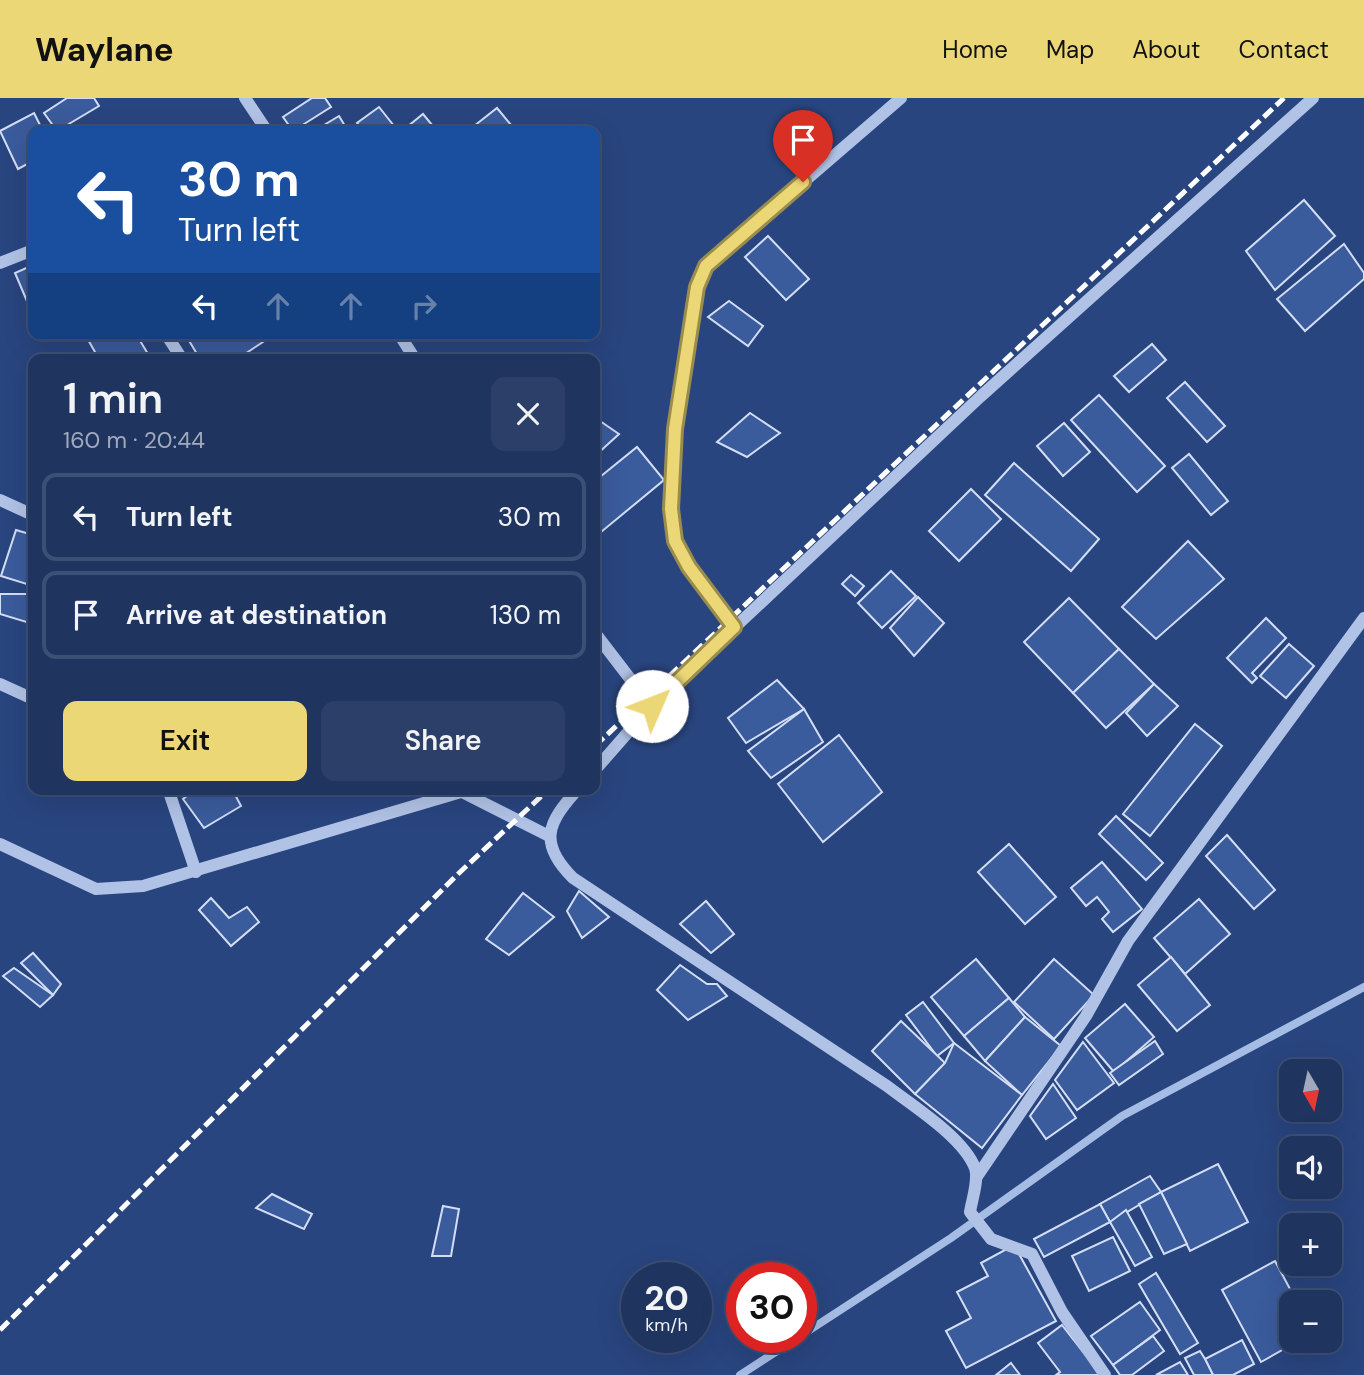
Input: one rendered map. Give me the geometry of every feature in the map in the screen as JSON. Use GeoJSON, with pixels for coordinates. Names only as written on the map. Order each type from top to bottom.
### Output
{"type":"FeatureCollection","features":[{"type":"Feature","properties":{"kind":"street"},"geometry":{"type":"LineString","coordinates":[[245,98],[264,126]]}},
{"type":"Feature","properties":{"kind":"street"},"geometry":{"type":"LineString","coordinates":[[734,627],[689,567],[675,541],[671,509],[675,429],[697,287],[706,266],[901,98]]}},
{"type":"Feature","properties":{"kind":"street"},"geometry":{"type":"LineString","coordinates":[[600,764],[652,706],[979,397],[1313,98]]}},
{"type":"Feature","properties":{"kind":"street"},"geometry":{"type":"LineString","coordinates":[[0,263],[28,252]]}},
{"type":"Feature","properties":{"kind":"street"},"geometry":{"type":"LineString","coordinates":[[0,500],[28,513]]}},
{"type":"Feature","properties":{"kind":"street"},"geometry":{"type":"LineString","coordinates":[[976,1178],[1086,1016],[1128,941],[1364,618]]}},
{"type":"Feature","properties":{"kind":"street"},"geometry":{"type":"LineString","coordinates":[[600,639],[652,706]]}},
{"type":"Feature","properties":{"kind":"street"},"geometry":{"type":"LineString","coordinates":[[0,684],[28,697]]}},
{"type":"Feature","properties":{"kind":"street"},"geometry":{"type":"LineString","coordinates":[[170,795],[196,872]]}},
{"type":"Feature","properties":{"kind":"street"},"geometry":{"type":"LineString","coordinates":[[0,844],[96,889],[143,886],[445,795]]}},
{"type":"Feature","properties":{"kind":"street"},"geometry":{"type":"LineString","coordinates":[[466,795],[549,836]]}},
{"type":"Feature","properties":{"kind":"street"},"geometry":{"type":"LineString","coordinates":[[573,795],[557,813],[549,836],[555,860],[573,878],[887,1086],[932,1120],[964,1151],[975,1169],[970,1212],[991,1239],[1032,1254],[1062,1312],[1105,1375]]}},
{"type":"Feature","properties":{"kind":"building"},"geometry":{"type":"Polygon","coordinates":[[[67,98],[94,98],[99,106],[65,126],[53,126],[44,113],[67,98]]]}},
{"type":"Feature","properties":{"kind":"building"},"geometry":{"type":"Polygon","coordinates":[[[312,98],[325,98],[331,107],[301,126],[289,126],[283,117],[312,98]]]}},
{"type":"Feature","properties":{"kind":"building"},"geometry":{"type":"Polygon","coordinates":[[[379,107],[394,126],[360,126],[357,123],[379,107]]]}},
{"type":"Feature","properties":{"kind":"building"},"geometry":{"type":"Polygon","coordinates":[[[497,108],[512,126],[474,126],[497,108]]]}},
{"type":"Feature","properties":{"kind":"building"},"geometry":{"type":"Polygon","coordinates":[[[34,113],[40,126],[28,126],[28,164],[18,169],[0,131],[34,113]]]}},
{"type":"Feature","properties":{"kind":"building"},"geometry":{"type":"Polygon","coordinates":[[[423,114],[433,126],[408,126],[423,114]]]}},
{"type":"Feature","properties":{"kind":"building"},"geometry":{"type":"Polygon","coordinates":[[[339,116],[345,126],[322,126],[339,116]]]}},
{"type":"Feature","properties":{"kind":"building"},"geometry":{"type":"Polygon","coordinates":[[[1304,200],[1335,236],[1275,290],[1246,251],[1304,200]]]}},
{"type":"Feature","properties":{"kind":"building"},"geometry":{"type":"Polygon","coordinates":[[[768,236],[809,279],[786,300],[745,257],[768,236]]]}},
{"type":"Feature","properties":{"kind":"building"},"geometry":{"type":"Polygon","coordinates":[[[1344,244],[1364,273],[1364,279],[1305,331],[1277,299],[1344,244]]]}},
{"type":"Feature","properties":{"kind":"building"},"geometry":{"type":"Polygon","coordinates":[[[28,267],[28,304],[15,273],[28,267]]]}},
{"type":"Feature","properties":{"kind":"building"},"geometry":{"type":"Polygon","coordinates":[[[729,301],[763,326],[748,346],[708,317],[729,301]]]}},
{"type":"Feature","properties":{"kind":"building"},"geometry":{"type":"Polygon","coordinates":[[[88,340],[140,340],[148,354],[96,354],[88,340]]]}},
{"type":"Feature","properties":{"kind":"building"},"geometry":{"type":"Polygon","coordinates":[[[189,340],[263,342],[245,354],[197,354],[189,340]]]}},
{"type":"Feature","properties":{"kind":"building"},"geometry":{"type":"Polygon","coordinates":[[[1152,344],[1166,360],[1129,392],[1114,376],[1152,344]]]}},
{"type":"Feature","properties":{"kind":"building"},"geometry":{"type":"Polygon","coordinates":[[[1185,382],[1225,426],[1207,442],[1167,398],[1185,382]]]}},
{"type":"Feature","properties":{"kind":"building"},"geometry":{"type":"Polygon","coordinates":[[[1099,395],[1165,466],[1137,492],[1071,420],[1099,395]]]}},
{"type":"Feature","properties":{"kind":"building"},"geometry":{"type":"Polygon","coordinates":[[[750,413],[780,433],[747,457],[717,442],[750,413]]]}},
{"type":"Feature","properties":{"kind":"building"},"geometry":{"type":"Polygon","coordinates":[[[600,421],[619,434],[600,451],[600,421]]]}},
{"type":"Feature","properties":{"kind":"building"},"geometry":{"type":"Polygon","coordinates":[[[1064,423],[1090,452],[1063,476],[1037,446],[1064,423]]]}},
{"type":"Feature","properties":{"kind":"building"},"geometry":{"type":"Polygon","coordinates":[[[637,447],[664,480],[600,533],[600,477],[637,447]]]}},
{"type":"Feature","properties":{"kind":"building"},"geometry":{"type":"Polygon","coordinates":[[[1189,454],[1228,501],[1211,515],[1172,468],[1189,454]]]}},
{"type":"Feature","properties":{"kind":"building"},"geometry":{"type":"Polygon","coordinates":[[[1014,463],[1099,539],[1071,571],[985,495],[1014,463]]]}},
{"type":"Feature","properties":{"kind":"building"},"geometry":{"type":"Polygon","coordinates":[[[971,489],[1001,519],[959,561],[929,531],[971,489]]]}},
{"type":"Feature","properties":{"kind":"building"},"geometry":{"type":"Polygon","coordinates":[[[16,530],[28,534],[28,584],[1,576],[16,530]]]}},
{"type":"Feature","properties":{"kind":"building"},"geometry":{"type":"Polygon","coordinates":[[[1188,541],[1224,579],[1156,639],[1122,607],[1188,541]]]}},
{"type":"Feature","properties":{"kind":"building"},"geometry":{"type":"Polygon","coordinates":[[[891,571],[916,596],[882,628],[858,603],[891,571]]]}},
{"type":"Feature","properties":{"kind":"building"},"geometry":{"type":"Polygon","coordinates":[[[851,575],[864,586],[855,596],[842,584],[851,575]]]}},
{"type":"Feature","properties":{"kind":"building"},"geometry":{"type":"Polygon","coordinates":[[[0,594],[28,594],[28,622],[0,614],[0,594]]]}},
{"type":"Feature","properties":{"kind":"building"},"geometry":{"type":"Polygon","coordinates":[[[918,597],[944,623],[914,656],[890,628],[918,597]]]}},
{"type":"Feature","properties":{"kind":"building"},"geometry":{"type":"Polygon","coordinates":[[[1069,598],[1119,649],[1073,693],[1024,642],[1069,598]]]}},
{"type":"Feature","properties":{"kind":"building"},"geometry":{"type":"Polygon","coordinates":[[[1266,618],[1286,638],[1252,673],[1257,678],[1252,683],[1227,658],[1266,618]]]}},
{"type":"Feature","properties":{"kind":"building"},"geometry":{"type":"Polygon","coordinates":[[[1289,644],[1314,666],[1286,698],[1260,676],[1289,644]]]}},
{"type":"Feature","properties":{"kind":"building"},"geometry":{"type":"Polygon","coordinates":[[[1119,649],[1154,684],[1106,728],[1073,693],[1119,649]]]}},
{"type":"Feature","properties":{"kind":"building"},"geometry":{"type":"Polygon","coordinates":[[[777,680],[804,709],[746,743],[728,718],[777,680]]]}},
{"type":"Feature","properties":{"kind":"building"},"geometry":{"type":"Polygon","coordinates":[[[1154,684],[1178,706],[1147,736],[1126,713],[1154,684]]]}},
{"type":"Feature","properties":{"kind":"building"},"geometry":{"type":"Polygon","coordinates":[[[804,709],[823,742],[771,778],[748,751],[804,709]]]}},
{"type":"Feature","properties":{"kind":"building"},"geometry":{"type":"Polygon","coordinates":[[[1195,724],[1222,746],[1150,836],[1123,814],[1195,724]]]}},
{"type":"Feature","properties":{"kind":"building"},"geometry":{"type":"Polygon","coordinates":[[[839,735],[882,792],[823,842],[778,784],[839,735]]]}},
{"type":"Feature","properties":{"kind":"building"},"geometry":{"type":"Polygon","coordinates":[[[188,795],[235,795],[241,806],[204,828],[183,799],[188,795]]]}},
{"type":"Feature","properties":{"kind":"building"},"geometry":{"type":"Polygon","coordinates":[[[1116,816],[1163,863],[1146,880],[1099,834],[1116,816]]]}},
{"type":"Feature","properties":{"kind":"building"},"geometry":{"type":"Polygon","coordinates":[[[1227,835],[1275,890],[1254,909],[1206,856],[1227,835]]]}},
{"type":"Feature","properties":{"kind":"building"},"geometry":{"type":"Polygon","coordinates":[[[1009,844],[1056,897],[1025,924],[978,872],[1009,844]]]}},
{"type":"Feature","properties":{"kind":"building"},"geometry":{"type":"Polygon","coordinates":[[[1102,862],[1142,909],[1113,932],[1102,919],[1109,912],[1097,897],[1086,906],[1071,888],[1102,862]]]}},
{"type":"Feature","properties":{"kind":"building"},"geometry":{"type":"Polygon","coordinates":[[[579,891],[609,917],[582,938],[567,911],[579,891]]]}},
{"type":"Feature","properties":{"kind":"building"},"geometry":{"type":"Polygon","coordinates":[[[523,893],[554,917],[509,955],[486,939],[523,893]]]}},
{"type":"Feature","properties":{"kind":"building"},"geometry":{"type":"Polygon","coordinates":[[[211,898],[229,918],[247,907],[259,922],[231,946],[199,910],[211,898]]]}},
{"type":"Feature","properties":{"kind":"building"},"geometry":{"type":"Polygon","coordinates":[[[1199,899],[1230,934],[1185,974],[1154,938],[1199,899]]]}},
{"type":"Feature","properties":{"kind":"building"},"geometry":{"type":"Polygon","coordinates":[[[706,901],[734,934],[711,953],[680,924],[706,901]]]}},
{"type":"Feature","properties":{"kind":"building"},"geometry":{"type":"Polygon","coordinates":[[[33,953],[61,984],[53,995],[21,963],[33,953]]]}},
{"type":"Feature","properties":{"kind":"building"},"geometry":{"type":"Polygon","coordinates":[[[1171,957],[1210,1005],[1177,1031],[1138,985],[1171,957]]]}},
{"type":"Feature","properties":{"kind":"building"},"geometry":{"type":"Polygon","coordinates":[[[976,959],[1009,998],[964,1036],[931,997],[976,959]]]}},
{"type":"Feature","properties":{"kind":"building"},"geometry":{"type":"Polygon","coordinates":[[[1054,959],[1094,995],[1054,1039],[1014,1002],[1054,959]]]}},
{"type":"Feature","properties":{"kind":"building"},"geometry":{"type":"Polygon","coordinates":[[[680,965],[707,984],[717,984],[727,996],[688,1020],[657,990],[680,965]]]}},
{"type":"Feature","properties":{"kind":"building"},"geometry":{"type":"Polygon","coordinates":[[[14,968],[53,995],[40,1007],[3,976],[14,968]]]}},
{"type":"Feature","properties":{"kind":"building"},"geometry":{"type":"Polygon","coordinates":[[[1009,998],[1025,1017],[985,1061],[964,1036],[1009,998]]]}},
{"type":"Feature","properties":{"kind":"building"},"geometry":{"type":"Polygon","coordinates":[[[923,1002],[954,1043],[937,1056],[906,1015],[923,1002]]]}},
{"type":"Feature","properties":{"kind":"building"},"geometry":{"type":"Polygon","coordinates":[[[1125,1004],[1154,1037],[1114,1072],[1085,1038],[1125,1004]]]}},
{"type":"Feature","properties":{"kind":"building"},"geometry":{"type":"Polygon","coordinates":[[[1025,1017],[1061,1046],[1022,1095],[985,1061],[1025,1017]]]}},
{"type":"Feature","properties":{"kind":"building"},"geometry":{"type":"Polygon","coordinates":[[[901,1021],[945,1063],[915,1094],[872,1051],[901,1021]]]}},
{"type":"Feature","properties":{"kind":"building"},"geometry":{"type":"Polygon","coordinates":[[[1155,1041],[1163,1054],[1119,1085],[1110,1073],[1155,1041]]]}},
{"type":"Feature","properties":{"kind":"building"},"geometry":{"type":"Polygon","coordinates":[[[1083,1042],[1114,1083],[1077,1110],[1055,1080],[1083,1042]]]}},
{"type":"Feature","properties":{"kind":"building"},"geometry":{"type":"Polygon","coordinates":[[[954,1043],[1022,1095],[982,1148],[915,1094],[945,1063],[954,1043]]]}},
{"type":"Feature","properties":{"kind":"building"},"geometry":{"type":"Polygon","coordinates":[[[1053,1084],[1076,1118],[1046,1139],[1030,1116],[1053,1084]]]}},
{"type":"Feature","properties":{"kind":"building"},"geometry":{"type":"Polygon","coordinates":[[[1218,1164],[1248,1222],[1190,1251],[1161,1192],[1218,1164]]]}},
{"type":"Feature","properties":{"kind":"building"},"geometry":{"type":"Polygon","coordinates":[[[1150,1176],[1161,1192],[1110,1222],[1100,1204],[1150,1176]]]}},
{"type":"Feature","properties":{"kind":"building"},"geometry":{"type":"Polygon","coordinates":[[[1161,1192],[1187,1244],[1164,1254],[1139,1204],[1161,1192]]]}},
{"type":"Feature","properties":{"kind":"building"},"geometry":{"type":"Polygon","coordinates":[[[272,1194],[312,1214],[304,1229],[256,1208],[272,1194]]]}},
{"type":"Feature","properties":{"kind":"building"},"geometry":{"type":"Polygon","coordinates":[[[1100,1204],[1110,1222],[1044,1257],[1034,1239],[1100,1204]]]}},
{"type":"Feature","properties":{"kind":"building"},"geometry":{"type":"Polygon","coordinates":[[[443,1206],[459,1209],[451,1256],[432,1256],[443,1206]]]}},
{"type":"Feature","properties":{"kind":"building"},"geometry":{"type":"Polygon","coordinates":[[[1126,1210],[1152,1257],[1135,1266],[1110,1222],[1126,1210]]]}},
{"type":"Feature","properties":{"kind":"building"},"geometry":{"type":"Polygon","coordinates":[[[1113,1237],[1130,1271],[1089,1291],[1072,1256],[1113,1237]]]}},
{"type":"Feature","properties":{"kind":"building"},"geometry":{"type":"Polygon","coordinates":[[[1014,1245],[1056,1321],[966,1368],[946,1331],[971,1318],[957,1292],[988,1276],[981,1263],[1014,1245]]]}},
{"type":"Feature","properties":{"kind":"building"},"geometry":{"type":"Polygon","coordinates":[[[1275,1261],[1279,1276],[1283,1276],[1291,1290],[1279,1290],[1279,1352],[1261,1362],[1222,1290],[1275,1261]]]}},
{"type":"Feature","properties":{"kind":"building"},"geometry":{"type":"Polygon","coordinates":[[[1156,1273],[1198,1343],[1180,1354],[1139,1284],[1156,1273]]]}},
{"type":"Feature","properties":{"kind":"building"},"geometry":{"type":"Polygon","coordinates":[[[1140,1302],[1160,1330],[1113,1365],[1091,1336],[1140,1302]]]}},
{"type":"Feature","properties":{"kind":"building"},"geometry":{"type":"Polygon","coordinates":[[[1062,1325],[1101,1375],[1056,1375],[1060,1372],[1038,1343],[1062,1325]]]}},
{"type":"Feature","properties":{"kind":"building"},"geometry":{"type":"Polygon","coordinates":[[[1153,1336],[1164,1351],[1132,1375],[1120,1375],[1113,1365],[1153,1336]]]}},
{"type":"Feature","properties":{"kind":"building"},"geometry":{"type":"Polygon","coordinates":[[[1242,1340],[1254,1364],[1233,1375],[1213,1375],[1205,1359],[1242,1340]]]}},
{"type":"Feature","properties":{"kind":"building"},"geometry":{"type":"Polygon","coordinates":[[[1200,1351],[1213,1375],[1194,1375],[1185,1358],[1200,1351]]]}},
{"type":"Feature","properties":{"kind":"building"},"geometry":{"type":"Polygon","coordinates":[[[1180,1362],[1188,1375],[1156,1375],[1180,1362]]]}},
{"type":"Feature","properties":{"kind":"building"},"geometry":{"type":"Polygon","coordinates":[[[1011,1363],[1020,1375],[996,1375],[1011,1363]]]}},
{"type":"Feature","properties":{"kind":"waterway"},"geometry":{"type":"LineString","coordinates":[[817,1325],[951,1238],[1122,1116],[1364,987]]}},
{"type":"Feature","properties":{"kind":"waterway"},"geometry":{"type":"LineString","coordinates":[[740,1375],[774,1353]]}},
{"type":"Feature","properties":{"kind":"railway"},"geometry":{"type":"LineString","coordinates":[[600,741],[1284,98]]}},
{"type":"Feature","properties":{"kind":"railway"},"geometry":{"type":"LineString","coordinates":[[0,1330],[458,874],[543,795]]}},
{"type":"Feature","properties":{"kind":"route"},"geometry":{"type":"LineString","coordinates":[[652,706],[734,627],[689,567],[675,541],[671,509],[675,429],[697,287],[706,266],[803,182]]}}]}
